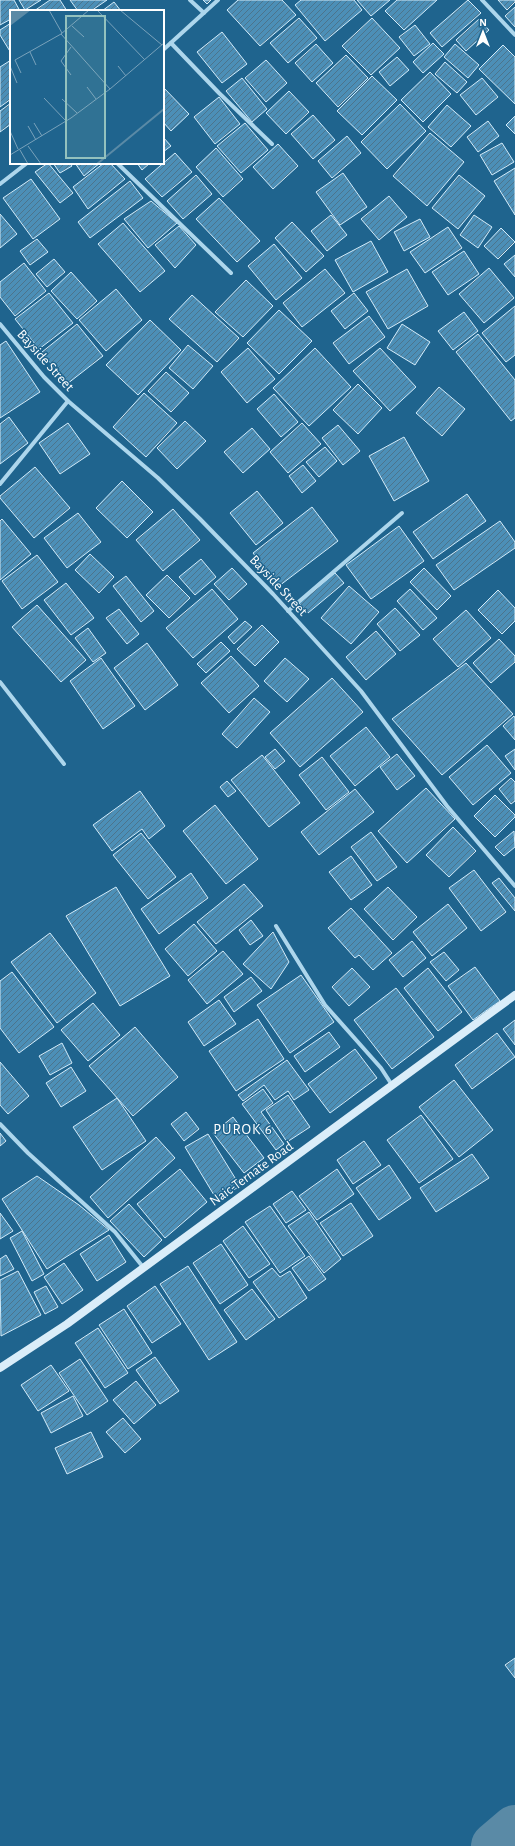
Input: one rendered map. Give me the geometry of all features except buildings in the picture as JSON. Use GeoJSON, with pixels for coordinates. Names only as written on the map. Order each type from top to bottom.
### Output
{"type":"FeatureCollection","features":[{"type":"Feature","properties":{"kind":"main road","name":"Naic-Ternate Road"},"geometry":{"type":"LineString","coordinates":[[1,1366],[67,1324],[515,995]]}},
{"type":"Feature","properties":{"kind":"street"},"geometry":{"type":"LineString","coordinates":[[190,0],[204,13]]}},
{"type":"Feature","properties":{"kind":"street"},"geometry":{"type":"LineString","coordinates":[[164,49],[218,0]]}},
{"type":"Feature","properties":{"kind":"street"},"geometry":{"type":"LineString","coordinates":[[482,0],[515,35]]}},
{"type":"Feature","properties":{"kind":"street"},"geometry":{"type":"LineString","coordinates":[[171,43],[219,93],[272,144]]}},
{"type":"Feature","properties":{"kind":"street"},"geometry":{"type":"LineString","coordinates":[[0,184],[26,164]]}},
{"type":"Feature","properties":{"kind":"street"},"geometry":{"type":"LineString","coordinates":[[118,164],[231,273]]}},
{"type":"Feature","properties":{"kind":"street","name":"Bayside Street"},"geometry":{"type":"LineString","coordinates":[[0,324],[44,377],[68,401],[158,478],[248,568],[288,611],[361,691],[447,806],[515,886]]}},
{"type":"Feature","properties":{"kind":"street"},"geometry":{"type":"LineString","coordinates":[[0,484],[68,401]]}},
{"type":"Feature","properties":{"kind":"street"},"geometry":{"type":"LineString","coordinates":[[288,611],[402,513]]}},
{"type":"Feature","properties":{"kind":"street"},"geometry":{"type":"LineString","coordinates":[[0,682],[64,764]]}},
{"type":"Feature","properties":{"kind":"street"},"geometry":{"type":"LineString","coordinates":[[276,926],[325,1005],[393,1085]]}},
{"type":"Feature","properties":{"kind":"street"},"geometry":{"type":"LineString","coordinates":[[0,1124],[28,1153],[118,1235],[144,1268]]}},
{"type":"Feature","properties":{"kind":"waterway"},"geometry":{"type":"LineString","coordinates":[[495,1846],[515,1829]]}},
{"type":"Feature","properties":{"kind":"district","name":"PUROK 6"},"geometry":{"type":"Point","coordinates":[243,1129]}}]}
